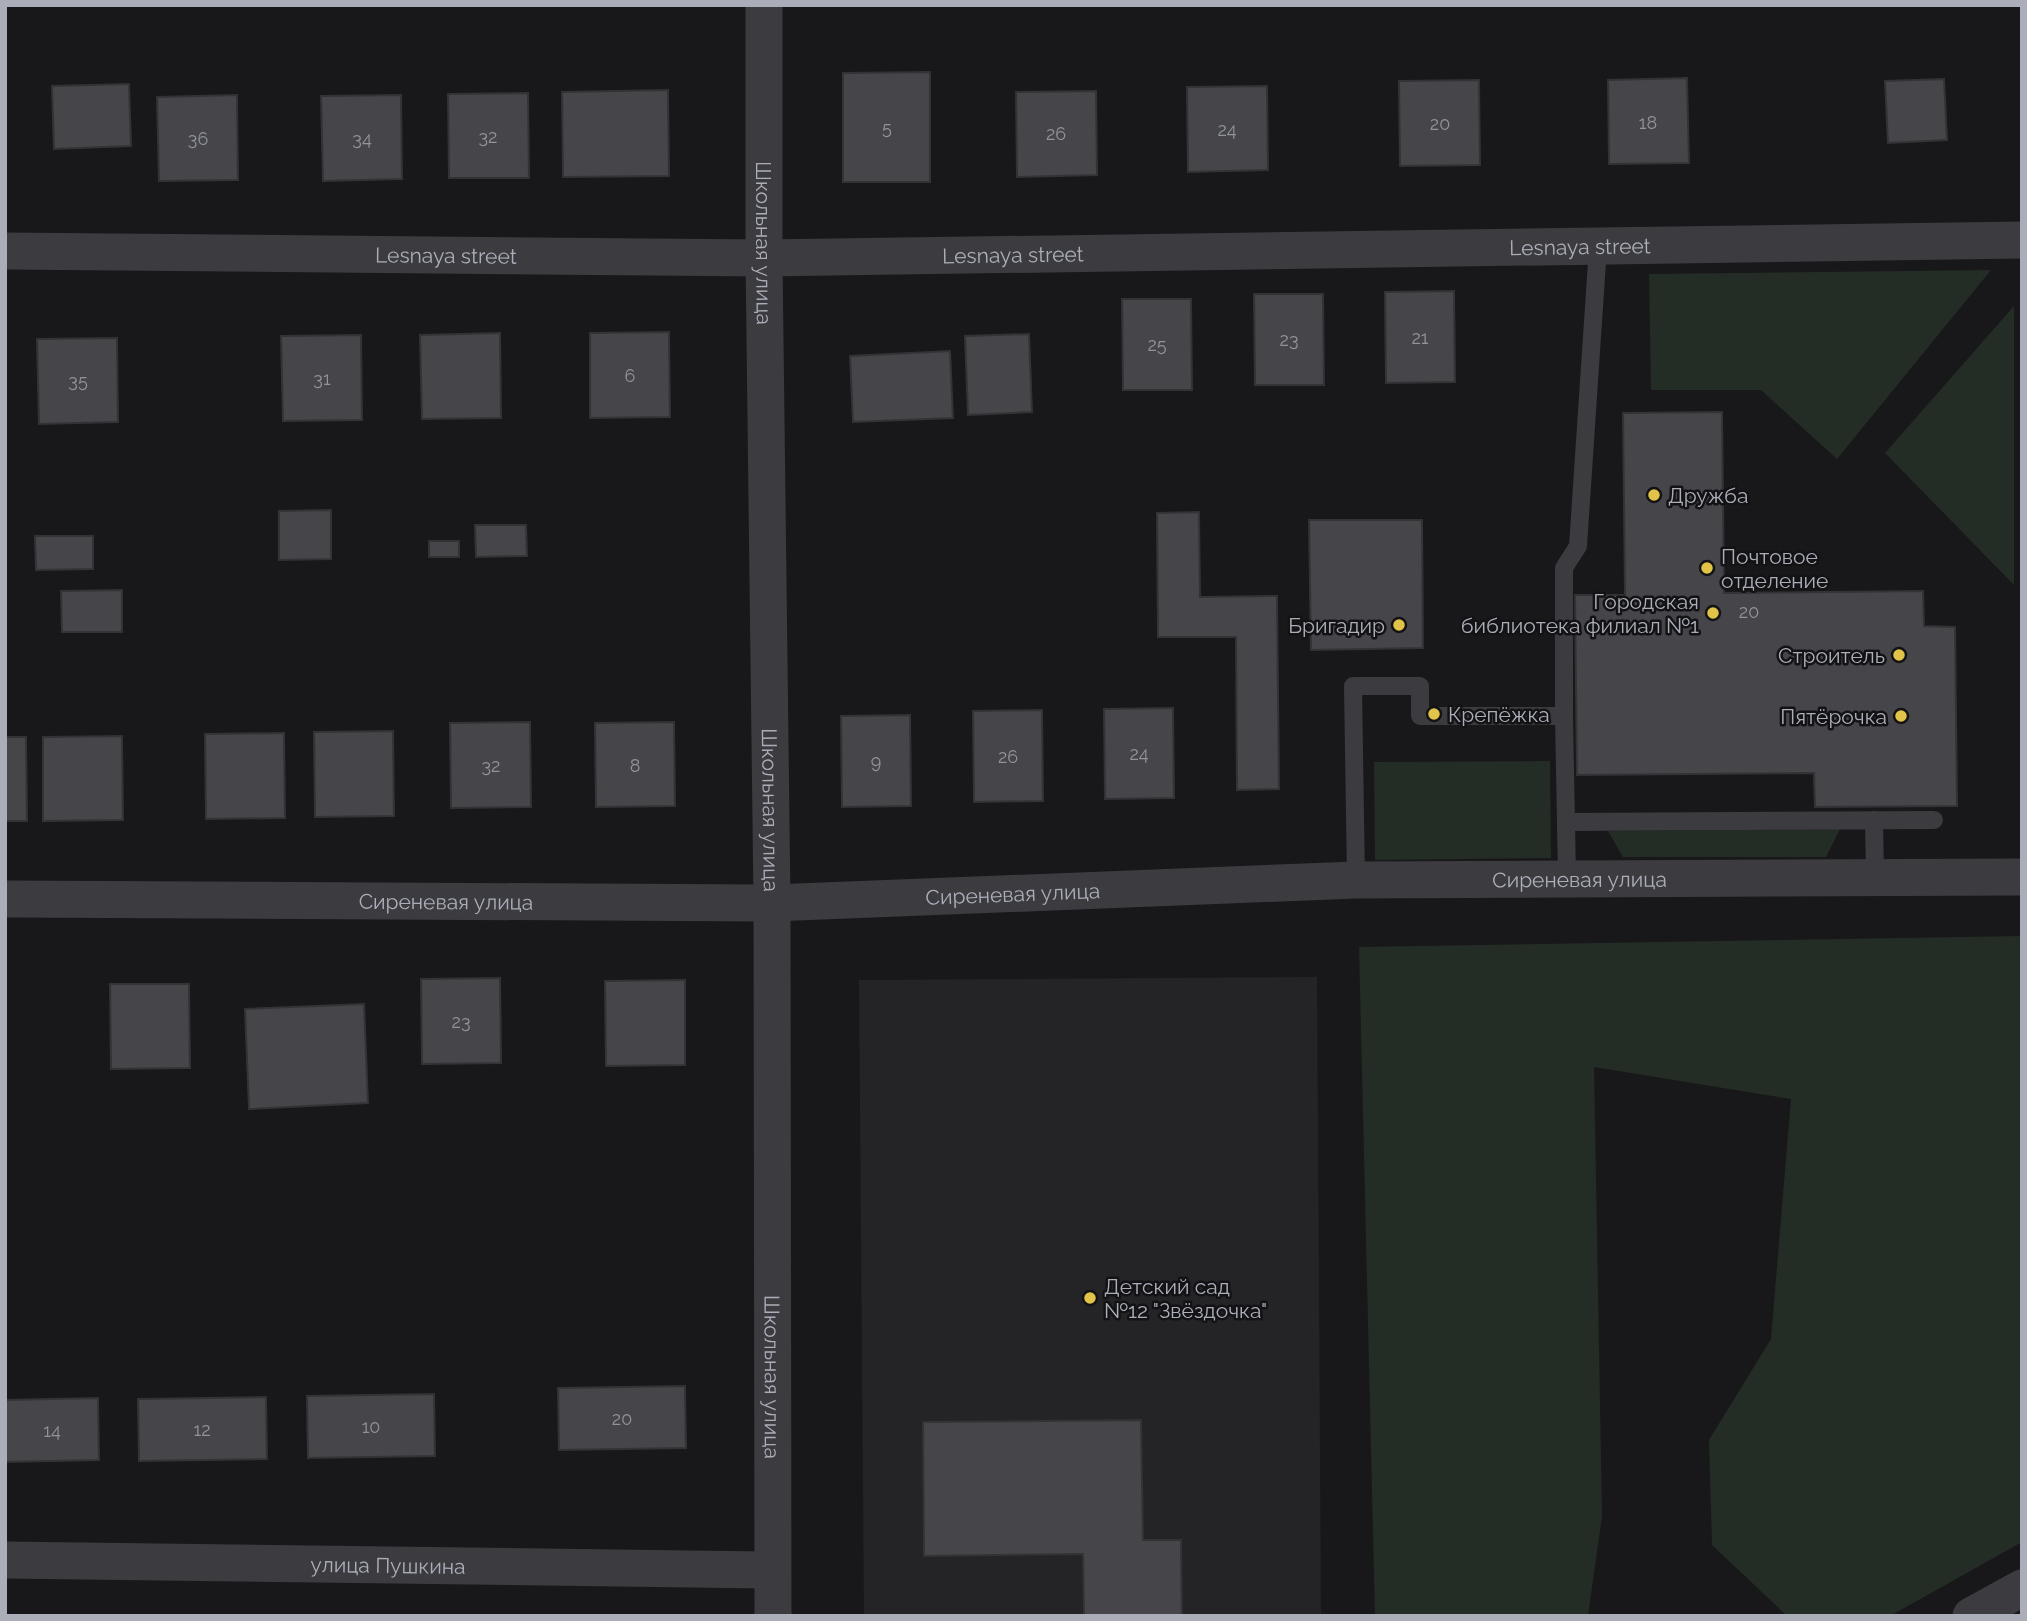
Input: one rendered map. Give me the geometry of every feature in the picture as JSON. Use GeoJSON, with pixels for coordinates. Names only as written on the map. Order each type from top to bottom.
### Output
{"type":"FeatureCollection","features":[{"type":"Feature","properties":{"kind":"street","name":"Школьная улица"},"geometry":{"type":"LineString","coordinates":[[764,5],[764,258],[772,903],[773,1616]]}},
{"type":"Feature","properties":{"kind":"street","name":"Lesnaya street"},"geometry":{"type":"LineString","coordinates":[[5,251],[764,258],[2022,240]]}},
{"type":"Feature","properties":{"kind":"street","name":"Сиреневая улица"},"geometry":{"type":"LineString","coordinates":[[5,900],[772,903],[1356,880],[2022,877]]}},
{"type":"Feature","properties":{"kind":"street","name":"улица Пушкина"},"geometry":{"type":"LineString","coordinates":[[5,1560],[772,1570]]}},
{"type":"Feature","properties":{"kind":"street"},"geometry":{"type":"LineString","coordinates":[[1971,1616],[2022,1588]]}},
{"type":"Feature","properties":{"kind":"lane"},"geometry":{"type":"LineString","coordinates":[[1567,877],[1564,568],[1578,547],[1598,247]]}},
{"type":"Feature","properties":{"kind":"lane"},"geometry":{"type":"LineString","coordinates":[[1356,880],[1353,686],[1420,687],[1420,716],[1564,716]]}},
{"type":"Feature","properties":{"kind":"lane"},"geometry":{"type":"LineString","coordinates":[[1874,820],[1875,877]]}},
{"type":"Feature","properties":{"kind":"lane"},"geometry":{"type":"LineString","coordinates":[[1567,822],[1934,820]]}},
{"type":"Feature","properties":{"kind":"shaded area"},"geometry":{"type":"Polygon","coordinates":[[[1991,270],[1837,459],[1761,390],[1651,390],[1649,274],[1991,270]]]}},
{"type":"Feature","properties":{"kind":"shaded area"},"geometry":{"type":"Polygon","coordinates":[[[2014,306],[2014,585],[1885,453],[2014,306]]]}},
{"type":"Feature","properties":{"kind":"shaded area"},"geometry":{"type":"Polygon","coordinates":[[[1550,761],[1551,858],[1375,860],[1374,762],[1550,761]]]}},
{"type":"Feature","properties":{"kind":"shaded area"},"geometry":{"type":"Polygon","coordinates":[[[1840,829],[1826,857],[1623,857],[1608,831],[1840,829]]]}},
{"type":"Feature","properties":{"kind":"shaded area"},"geometry":{"type":"Polygon","coordinates":[[[2022,936],[2022,1542],[1890,1616],[1787,1616],[1712,1545],[1709,1440],[1771,1339],[1791,1099],[1594,1067],[1602,1516],[1588,1616],[1375,1616],[1359,947],[2022,936]]]}},
{"type":"Feature","properties":{"kind":"shaded area","name":"Детский сад №12 \"Звёздочка\""},"geometry":{"type":"Polygon","coordinates":[[[1317,977],[1321,1616],[864,1616],[859,980],[1317,977]]]}},
{"type":"Feature","properties":{"kind":"building"},"geometry":{"type":"Polygon","coordinates":[[[930,72],[930,182],[843,182],[843,73],[930,72]]]}},
{"type":"Feature","properties":{"kind":"building"},"geometry":{"type":"Polygon","coordinates":[[[1687,78],[1689,163],[1609,164],[1608,80],[1687,78]]]}},
{"type":"Feature","properties":{"kind":"building"},"geometry":{"type":"Polygon","coordinates":[[[1944,79],[1947,140],[1888,143],[1885,81],[1944,79]]]}},
{"type":"Feature","properties":{"kind":"building"},"geometry":{"type":"Polygon","coordinates":[[[1479,80],[1480,165],[1400,166],[1399,81],[1479,80]]]}},
{"type":"Feature","properties":{"kind":"building"},"geometry":{"type":"Polygon","coordinates":[[[129,84],[131,146],[54,149],[52,86],[129,84]]]}},
{"type":"Feature","properties":{"kind":"building"},"geometry":{"type":"Polygon","coordinates":[[[1267,86],[1268,170],[1188,172],[1187,87],[1267,86]]]}},
{"type":"Feature","properties":{"kind":"building"},"geometry":{"type":"Polygon","coordinates":[[[668,90],[669,176],[563,177],[562,92],[668,90]]]}},
{"type":"Feature","properties":{"kind":"building"},"geometry":{"type":"Polygon","coordinates":[[[1096,91],[1097,175],[1017,177],[1016,92],[1096,91]]]}},
{"type":"Feature","properties":{"kind":"building"},"geometry":{"type":"Polygon","coordinates":[[[528,93],[529,178],[449,178],[448,94],[528,93]]]}},
{"type":"Feature","properties":{"kind":"building"},"geometry":{"type":"Polygon","coordinates":[[[237,95],[238,180],[159,181],[157,97],[237,95]]]}},
{"type":"Feature","properties":{"kind":"building"},"geometry":{"type":"Polygon","coordinates":[[[401,95],[402,179],[323,181],[321,96],[401,95]]]}},
{"type":"Feature","properties":{"kind":"building"},"geometry":{"type":"Polygon","coordinates":[[[1454,291],[1455,382],[1386,383],[1385,292],[1454,291]]]}},
{"type":"Feature","properties":{"kind":"building"},"geometry":{"type":"Polygon","coordinates":[[[1254,294],[1323,294],[1324,385],[1255,385],[1254,294]]]}},
{"type":"Feature","properties":{"kind":"building"},"geometry":{"type":"Polygon","coordinates":[[[1122,299],[1191,299],[1192,390],[1123,390],[1122,299]]]}},
{"type":"Feature","properties":{"kind":"building"},"geometry":{"type":"Polygon","coordinates":[[[669,332],[670,417],[590,418],[590,333],[669,332]]]}},
{"type":"Feature","properties":{"kind":"building"},"geometry":{"type":"Polygon","coordinates":[[[500,333],[501,418],[422,419],[420,335],[500,333]]]}},
{"type":"Feature","properties":{"kind":"building"},"geometry":{"type":"Polygon","coordinates":[[[1029,334],[1032,412],[968,415],[965,336],[1029,334]]]}},
{"type":"Feature","properties":{"kind":"building"},"geometry":{"type":"Polygon","coordinates":[[[361,335],[362,420],[283,421],[281,336],[361,335]]]}},
{"type":"Feature","properties":{"kind":"building"},"geometry":{"type":"Polygon","coordinates":[[[117,338],[118,422],[39,424],[37,339],[117,338]]]}},
{"type":"Feature","properties":{"kind":"building"},"geometry":{"type":"Polygon","coordinates":[[[950,351],[953,418],[853,422],[850,356],[950,351]]]}},
{"type":"Feature","properties":{"kind":"building"},"geometry":{"type":"Polygon","coordinates":[[[1722,412],[1724,593],[1923,591],[1924,626],[1955,627],[1957,806],[1815,807],[1814,773],[1577,775],[1575,595],[1625,595],[1623,413],[1722,412]]]}},
{"type":"Feature","properties":{"kind":"building"},"geometry":{"type":"Polygon","coordinates":[[[331,510],[331,559],[279,560],[279,511],[331,510]]]}},
{"type":"Feature","properties":{"kind":"building"},"geometry":{"type":"Polygon","coordinates":[[[1199,512],[1200,597],[1277,596],[1279,789],[1237,790],[1236,637],[1158,637],[1157,513],[1199,512]]]}},
{"type":"Feature","properties":{"kind":"building"},"geometry":{"type":"Polygon","coordinates":[[[1309,520],[1422,520],[1423,648],[1311,650],[1309,520]]]}},
{"type":"Feature","properties":{"kind":"building"},"geometry":{"type":"Polygon","coordinates":[[[475,525],[526,525],[527,556],[476,557],[475,525]]]}},
{"type":"Feature","properties":{"kind":"building"},"geometry":{"type":"Polygon","coordinates":[[[35,536],[93,536],[93,569],[36,570],[35,536]]]}},
{"type":"Feature","properties":{"kind":"building"},"geometry":{"type":"Polygon","coordinates":[[[429,541],[459,541],[459,557],[429,557],[429,541]]]}},
{"type":"Feature","properties":{"kind":"building"},"geometry":{"type":"Polygon","coordinates":[[[122,590],[122,632],[62,632],[61,591],[122,590]]]}},
{"type":"Feature","properties":{"kind":"building"},"geometry":{"type":"Polygon","coordinates":[[[1173,708],[1174,798],[1105,799],[1104,709],[1173,708]]]}},
{"type":"Feature","properties":{"kind":"building"},"geometry":{"type":"Polygon","coordinates":[[[1042,710],[1043,801],[974,802],[973,711],[1042,710]]]}},
{"type":"Feature","properties":{"kind":"building"},"geometry":{"type":"Polygon","coordinates":[[[910,715],[911,806],[842,807],[841,716],[910,715]]]}},
{"type":"Feature","properties":{"kind":"building"},"geometry":{"type":"Polygon","coordinates":[[[530,722],[531,807],[451,808],[450,723],[530,722]]]}},
{"type":"Feature","properties":{"kind":"building"},"geometry":{"type":"Polygon","coordinates":[[[674,722],[675,806],[596,807],[595,723],[674,722]]]}},
{"type":"Feature","properties":{"kind":"building"},"geometry":{"type":"Polygon","coordinates":[[[393,731],[394,816],[315,817],[314,732],[393,731]]]}},
{"type":"Feature","properties":{"kind":"building"},"geometry":{"type":"Polygon","coordinates":[[[284,733],[285,818],[206,819],[205,734],[284,733]]]}},
{"type":"Feature","properties":{"kind":"building"},"geometry":{"type":"Polygon","coordinates":[[[122,736],[123,820],[43,821],[43,737],[122,736]]]}},
{"type":"Feature","properties":{"kind":"building"},"geometry":{"type":"Polygon","coordinates":[[[5,737],[26,737],[27,821],[5,821],[5,737]]]}},
{"type":"Feature","properties":{"kind":"building"},"geometry":{"type":"Polygon","coordinates":[[[500,978],[501,1063],[422,1064],[421,979],[500,978]]]}},
{"type":"Feature","properties":{"kind":"building"},"geometry":{"type":"Polygon","coordinates":[[[685,980],[685,1065],[606,1066],[605,981],[685,980]]]}},
{"type":"Feature","properties":{"kind":"building"},"geometry":{"type":"Polygon","coordinates":[[[110,984],[189,984],[190,1068],[111,1069],[110,984]]]}},
{"type":"Feature","properties":{"kind":"building"},"geometry":{"type":"Polygon","coordinates":[[[364,1004],[368,1103],[249,1109],[245,1009],[364,1004]]]}},
{"type":"Feature","properties":{"kind":"building"},"geometry":{"type":"Polygon","coordinates":[[[685,1386],[686,1448],[559,1450],[558,1388],[685,1386]]]}},
{"type":"Feature","properties":{"kind":"building"},"geometry":{"type":"Polygon","coordinates":[[[434,1394],[435,1456],[308,1458],[307,1396],[434,1394]]]}},
{"type":"Feature","properties":{"kind":"building"},"geometry":{"type":"Polygon","coordinates":[[[266,1397],[267,1459],[139,1461],[138,1399],[266,1397]]]}},
{"type":"Feature","properties":{"kind":"building"},"geometry":{"type":"Polygon","coordinates":[[[98,1398],[99,1460],[5,1462],[5,1400],[98,1398]]]}},
{"type":"Feature","properties":{"kind":"building"},"geometry":{"type":"Polygon","coordinates":[[[1141,1420],[1143,1540],[1181,1540],[1182,1616],[1084,1616],[1083,1554],[924,1556],[923,1422],[1141,1420]]]}},
{"type":"Feature","properties":{"kind":"place","name":"Дружба"},"geometry":{"type":"Point","coordinates":[1654,495]}},
{"type":"Feature","properties":{"kind":"place","name":"Почтовое отделение"},"geometry":{"type":"Point","coordinates":[1707,568]}},
{"type":"Feature","properties":{"kind":"place","name":"Городская библиотека филиал №1"},"geometry":{"type":"Point","coordinates":[1713,613]}},
{"type":"Feature","properties":{"kind":"place","name":"Бригадир"},"geometry":{"type":"Point","coordinates":[1399,625]}},
{"type":"Feature","properties":{"kind":"place","name":"Строитель"},"geometry":{"type":"Point","coordinates":[1899,655]}},
{"type":"Feature","properties":{"kind":"place","name":"Крепёжка"},"geometry":{"type":"Point","coordinates":[1434,714]}},
{"type":"Feature","properties":{"kind":"place","name":"Пятёрочка"},"geometry":{"type":"Point","coordinates":[1901,716]}},
{"type":"Feature","properties":{"kind":"place","name":"Детский сад №12 \"Звёздочка\""},"geometry":{"type":"Point","coordinates":[1090,1298]}}]}
